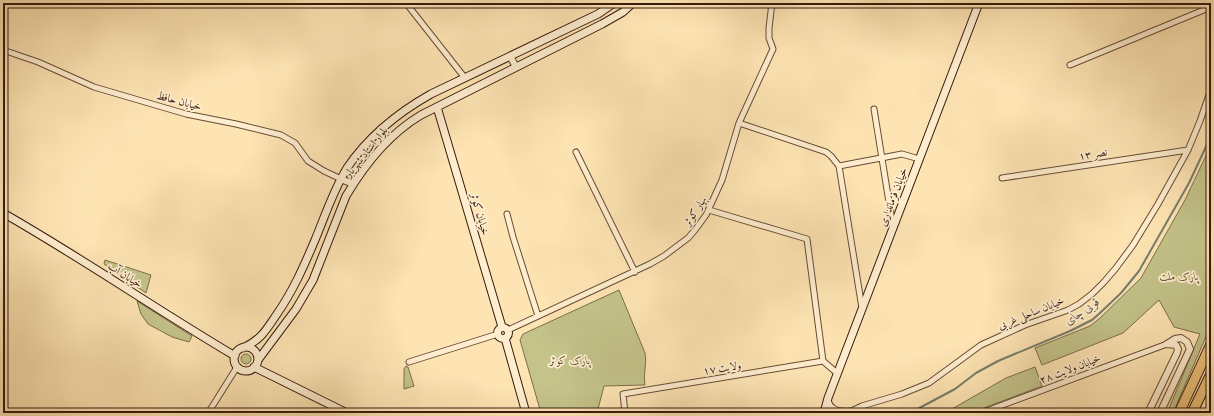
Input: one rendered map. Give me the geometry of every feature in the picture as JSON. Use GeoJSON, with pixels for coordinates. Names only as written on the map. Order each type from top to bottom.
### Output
{"type":"FeatureCollection","features":[{"type":"Feature","properties":{"kind":"highway"},"geometry":{"type":"LineString","coordinates":[[1180,413],[1211,344]]}},
{"type":"Feature","properties":{"kind":"highway"},"geometry":{"type":"LineString","coordinates":[[1192,413],[1210,378]]}},
{"type":"Feature","properties":{"kind":"main road","name":"بلوار استاد شهریار"},"geometry":{"type":"LineString","coordinates":[[244,348],[261,337],[287,299],[301,273],[326,210],[348,168],[359,153],[390,122],[421,100],[598,14],[614,3]]}},
{"type":"Feature","properties":{"kind":"main road","name":"بلوار استاد شهریار"},"geometry":{"type":"LineString","coordinates":[[258,360],[296,309],[313,280],[346,196],[353,184],[375,154],[394,134],[413,119],[614,18],[634,3]]}},
{"type":"Feature","properties":{"kind":"main road","name":"خیابان فرمانداری"},"geometry":{"type":"LineString","coordinates":[[824,413],[837,373],[979,3]]}},
{"type":"Feature","properties":{"kind":"main road","name":"خیابان کوثر"},"geometry":{"type":"LineString","coordinates":[[437,107],[505,329]]}},
{"type":"Feature","properties":{"kind":"main road","name":"خیابان آب"},"geometry":{"type":"LineString","coordinates":[[3,214],[65,250],[200,336],[235,356]]}},
{"type":"Feature","properties":{"kind":"main road"},"geometry":{"type":"LineString","coordinates":[[505,338],[502,338],[498,334],[499,329],[505,329],[508,336],[505,338],[526,413]]}},
{"type":"Feature","properties":{"kind":"main road"},"geometry":{"type":"LineString","coordinates":[[247,347],[254,350],[258,356],[258,360],[254,368],[248,371],[237,367],[234,360],[238,351],[244,348],[247,347]]}},
{"type":"Feature","properties":{"kind":"main road"},"geometry":{"type":"LineString","coordinates":[[254,368],[347,413]]}},
{"type":"Feature","properties":{"kind":"main road","name":"خیابان فرمانداری"},"geometry":{"type":"LineString","coordinates":[[818,413],[828,398]]}},
{"type":"Feature","properties":{"kind":"street"},"geometry":{"type":"LineString","coordinates":[[406,3],[465,78]]}},
{"type":"Feature","properties":{"kind":"street","name":"بهار کوثر"},"geometry":{"type":"LineString","coordinates":[[505,329],[538,316],[635,272],[664,256],[688,238],[701,223],[722,180],[739,122],[773,49],[769,38],[772,3]]}},
{"type":"Feature","properties":{"kind":"street"},"geometry":{"type":"LineString","coordinates":[[1070,65],[1211,7]]}},
{"type":"Feature","properties":{"kind":"street","name":"خیابان حافظ"},"geometry":{"type":"LineString","coordinates":[[3,50],[38,62],[94,87],[186,114],[281,135],[295,143],[308,161],[341,179]]}},
{"type":"Feature","properties":{"kind":"street"},"geometry":{"type":"LineString","coordinates":[[510,56],[516,67]]}},
{"type":"Feature","properties":{"kind":"street","name":"خیابان ساحلی غربی"},"geometry":{"type":"LineString","coordinates":[[828,398],[828,403],[832,408],[843,412],[848,412],[862,406],[902,394],[929,383],[981,345],[1025,325],[1068,310],[1079,304],[1104,282],[1133,245],[1188,150],[1200,122],[1211,89]]}},
{"type":"Feature","properties":{"kind":"street"},"geometry":{"type":"LineString","coordinates":[[874,110],[893,228]]}},
{"type":"Feature","properties":{"kind":"street"},"geometry":{"type":"LineString","coordinates":[[739,122],[826,152],[839,166],[862,308]]}},
{"type":"Feature","properties":{"kind":"street","name":"نصر ۱۳"},"geometry":{"type":"LineString","coordinates":[[1002,178],[1188,150]]}},
{"type":"Feature","properties":{"kind":"street"},"geometry":{"type":"LineString","coordinates":[[576,152],[635,272]]}},
{"type":"Feature","properties":{"kind":"street"},"geometry":{"type":"LineString","coordinates":[[839,166],[902,154],[919,159]]}},
{"type":"Feature","properties":{"kind":"street"},"geometry":{"type":"LineString","coordinates":[[341,179],[353,184]]}},
{"type":"Feature","properties":{"kind":"street"},"geometry":{"type":"LineString","coordinates":[[708,210],[807,238],[823,361],[837,373]]}},
{"type":"Feature","properties":{"kind":"street"},"geometry":{"type":"LineString","coordinates":[[507,214],[538,316]]}},
{"type":"Feature","properties":{"kind":"street"},"geometry":{"type":"LineString","coordinates":[[409,362],[498,334]]}},
{"type":"Feature","properties":{"kind":"street"},"geometry":{"type":"LineString","coordinates":[[1160,413],[1190,349],[1187,342],[1181,338],[1175,339],[1167,344]]}},
{"type":"Feature","properties":{"kind":"street"},"geometry":{"type":"LineString","coordinates":[[1148,413],[1177,354],[1178,349],[1176,345],[1167,344]]}},
{"type":"Feature","properties":{"kind":"street","name":"خیابان ولایت ۲۸"},"geometry":{"type":"LineString","coordinates":[[981,413],[1167,344]]}},
{"type":"Feature","properties":{"kind":"street","name":"ولایت ۱۷"},"geometry":{"type":"LineString","coordinates":[[625,413],[623,394],[823,361]]}},
{"type":"Feature","properties":{"kind":"street"},"geometry":{"type":"LineString","coordinates":[[207,413],[237,367]]}},
{"type":"Feature","properties":{"kind":"green space","name":"پارک ملت"},"geometry":{"type":"Polygon","coordinates":[[[1211,145],[1211,325],[1173,413],[1167,413],[1200,334],[1174,327],[1159,300],[1123,333],[1042,365],[1035,348],[1090,326],[1141,278],[1185,200],[1211,145]]]}},
{"type":"Feature","properties":{"kind":"green space"},"geometry":{"type":"Polygon","coordinates":[[[105,260],[151,275],[146,293],[104,264],[105,260]]]}},
{"type":"Feature","properties":{"kind":"green space","name":"پارک کوثر"},"geometry":{"type":"Polygon","coordinates":[[[619,290],[645,353],[645,385],[604,386],[597,413],[541,413],[520,340],[523,334],[619,290]]]}},
{"type":"Feature","properties":{"kind":"green space"},"geometry":{"type":"Polygon","coordinates":[[[137,301],[192,336],[189,342],[172,337],[148,324],[141,314],[137,301]]]}},
{"type":"Feature","properties":{"kind":"green space"},"geometry":{"type":"Polygon","coordinates":[[[244,354],[248,354],[250,355],[250,363],[244,364],[241,361],[241,357],[244,354]]]}},
{"type":"Feature","properties":{"kind":"green space"},"geometry":{"type":"Polygon","coordinates":[[[406,366],[408,367],[414,386],[404,389],[404,369],[406,366]]]}},
{"type":"Feature","properties":{"kind":"green space"},"geometry":{"type":"Polygon","coordinates":[[[1035,367],[1042,386],[971,413],[945,413],[1006,378],[1035,367]]]}},
{"type":"Feature","properties":{"kind":"waterway","name":"قوبی چای"},"geometry":{"type":"LineString","coordinates":[[910,413],[955,389],[976,373],[998,361],[1070,331],[1092,320],[1100,313],[1121,293],[1139,271],[1189,183],[1211,136]]}}]}
